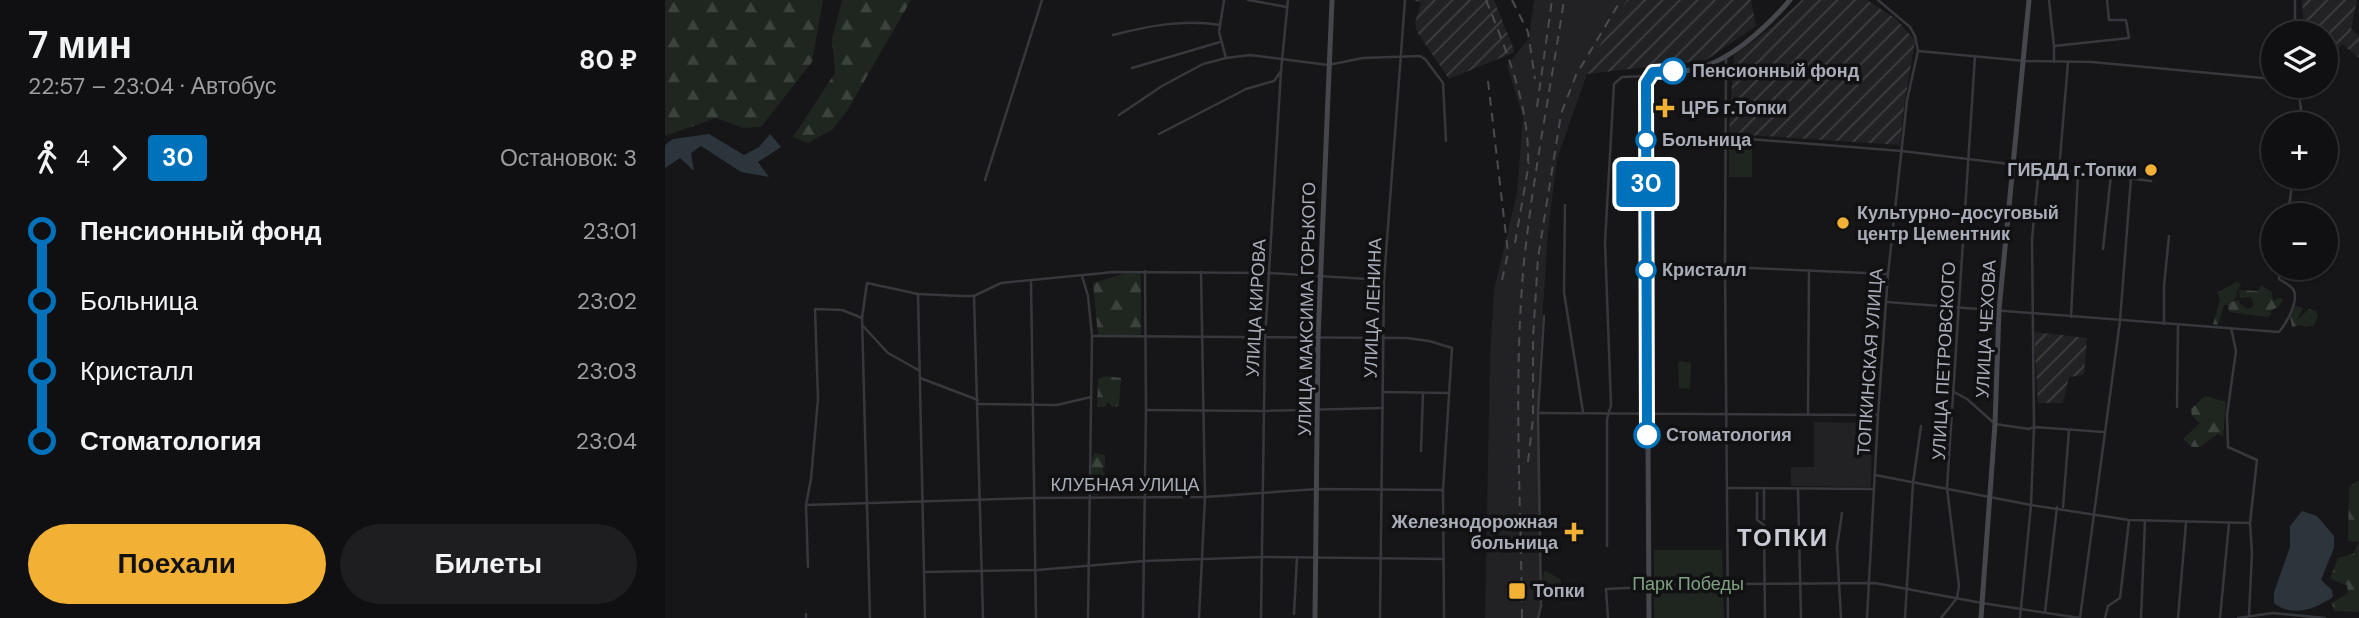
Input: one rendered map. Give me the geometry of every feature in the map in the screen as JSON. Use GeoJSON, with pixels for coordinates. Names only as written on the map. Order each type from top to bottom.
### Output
{"type":"FeatureCollection","features":[{"type":"Feature","properties":{"kind":"street"},"geometry":{"type":"LineString","coordinates":[[985,180],[1042,0]]}},
{"type":"Feature","properties":{"kind":"street"},"geometry":{"type":"LineString","coordinates":[[1224,0],[1220,42],[1226,58]]}},
{"type":"Feature","properties":{"kind":"street"},"geometry":{"type":"LineString","coordinates":[[1248,0],[1287,7]]}},
{"type":"Feature","properties":{"kind":"street","name":"УЛИЦА КИРОВА"},"geometry":{"type":"LineString","coordinates":[[1261,618],[1265,339],[1281,71],[1288,0]]}},
{"type":"Feature","properties":{"kind":"street","name":"УЛИЦА МАКСИМА ГОРЬКОГО"},"geometry":{"type":"LineString","coordinates":[[1315,618],[1318,339],[1332,0]]}},
{"type":"Feature","properties":{"kind":"street","name":"УЛИЦА ЛЕНИНА"},"geometry":{"type":"LineString","coordinates":[[1380,618],[1384,280],[1405,0]]}},
{"type":"Feature","properties":{"kind":"street"},"geometry":{"type":"LineString","coordinates":[[1607,546],[1611,405],[1605,242],[1614,84],[1622,77],[1694,69],[1725,55],[1758,31],[1790,0]]}},
{"type":"Feature","properties":{"kind":"street"},"geometry":{"type":"LineString","coordinates":[[1878,0],[1910,27],[1918,51],[2025,61],[2092,62],[2261,78]]}},
{"type":"Feature","properties":{"kind":"street","name":"УЛИЦА ЧЕХОВА"},"geometry":{"type":"LineString","coordinates":[[1981,618],[1995,424],[1999,310],[2029,0]]}},
{"type":"Feature","properties":{"kind":"street"},"geometry":{"type":"LineString","coordinates":[[2049,0],[2054,62]]}},
{"type":"Feature","properties":{"kind":"street"},"geometry":{"type":"LineString","coordinates":[[2054,46],[2129,38],[2126,20],[2109,20],[2106,0]]}},
{"type":"Feature","properties":{"kind":"street"},"geometry":{"type":"LineString","coordinates":[[2295,0],[2295,21]]}},
{"type":"Feature","properties":{"kind":"street"},"geometry":{"type":"LineString","coordinates":[[1113,35],[1168,24],[1220,25]]}},
{"type":"Feature","properties":{"kind":"street"},"geometry":{"type":"LineString","coordinates":[[1132,68],[1220,42]]}},
{"type":"Feature","properties":{"kind":"street","name":"ТОПКИНСКАЯ УЛИЦА"},"geometry":{"type":"LineString","coordinates":[[1867,618],[1888,274],[1910,81],[1918,51]]}},
{"type":"Feature","properties":{"kind":"street"},"geometry":{"type":"LineString","coordinates":[[1119,115],[1193,69],[1226,58],[1250,55],[1328,65],[1363,58],[1401,56],[1423,58],[1443,83],[1445,141]]}},
{"type":"Feature","properties":{"kind":"street"},"geometry":{"type":"LineString","coordinates":[[1725,55],[1728,618]]}},
{"type":"Feature","properties":{"kind":"street","name":"УЛИЦА ПЕТРОВСКОГО"},"geometry":{"type":"LineString","coordinates":[[1957,598],[1959,577],[1947,488],[1975,56]]}},
{"type":"Feature","properties":{"kind":"street"},"geometry":{"type":"LineString","coordinates":[[2059,170],[2068,62]]}},
{"type":"Feature","properties":{"kind":"street"},"geometry":{"type":"LineString","coordinates":[[1159,134],[1246,89],[1274,81],[1281,71]]}},
{"type":"Feature","properties":{"kind":"street"},"geometry":{"type":"LineString","coordinates":[[1649,76],[1646,83],[1649,618]]}},
{"type":"Feature","properties":{"kind":"street"},"geometry":{"type":"LineString","coordinates":[[1724,137],[1902,151],[2151,181]]}},
{"type":"Feature","properties":{"kind":"street"},"geometry":{"type":"LineString","coordinates":[[2020,618],[2031,505],[2034,427],[2032,239],[2039,169]]}},
{"type":"Feature","properties":{"kind":"street"},"geometry":{"type":"LineString","coordinates":[[2071,317],[2078,173]]}},
{"type":"Feature","properties":{"kind":"street"},"geometry":{"type":"LineString","coordinates":[[2103,249],[2111,175]]}},
{"type":"Feature","properties":{"kind":"street"},"geometry":{"type":"LineString","coordinates":[[1727,584],[1870,584],[1908,588],[2080,618],[2120,321],[2131,178]]}},
{"type":"Feature","properties":{"kind":"street"},"geometry":{"type":"LineString","coordinates":[[1565,205],[1565,292],[1583,412]]}},
{"type":"Feature","properties":{"kind":"street"},"geometry":{"type":"LineString","coordinates":[[2164,324],[2164,286],[2169,236]]}},
{"type":"Feature","properties":{"kind":"street"},"geometry":{"type":"LineString","coordinates":[[1725,267],[1888,274]]}},
{"type":"Feature","properties":{"kind":"street"},"geometry":{"type":"LineString","coordinates":[[870,618],[862,326],[867,283],[918,294],[974,296],[1001,283],[1145,270],[1269,273],[1384,280]]}},
{"type":"Feature","properties":{"kind":"street"},"geometry":{"type":"LineString","coordinates":[[1143,618],[1145,270]]}},
{"type":"Feature","properties":{"kind":"street"},"geometry":{"type":"LineString","coordinates":[[1808,414],[1809,270]]}},
{"type":"Feature","properties":{"kind":"street"},"geometry":{"type":"LineString","coordinates":[[1199,618],[1205,497],[1201,271]]}},
{"type":"Feature","properties":{"kind":"street"},"geometry":{"type":"LineString","coordinates":[[1081,275],[1088,296],[1092,336],[1088,618]]}},
{"type":"Feature","properties":{"kind":"street"},"geometry":{"type":"LineString","coordinates":[[1886,302],[2279,332],[2285,325],[2295,294],[2281,280]]}},
{"type":"Feature","properties":{"kind":"street"},"geometry":{"type":"LineString","coordinates":[[1031,281],[1037,618]]}},
{"type":"Feature","properties":{"kind":"street"},"geometry":{"type":"LineString","coordinates":[[918,294],[925,618]]}},
{"type":"Feature","properties":{"kind":"street"},"geometry":{"type":"LineString","coordinates":[[974,296],[983,618]]}},
{"type":"Feature","properties":{"kind":"street"},"geometry":{"type":"LineString","coordinates":[[807,567],[806,505],[818,399],[815,309],[842,310],[862,318]]}},
{"type":"Feature","properties":{"kind":"street"},"geometry":{"type":"LineString","coordinates":[[1538,618],[1541,606],[1538,413],[1544,316]]}},
{"type":"Feature","properties":{"kind":"street"},"geometry":{"type":"LineString","coordinates":[[2177,407],[2179,325]]}},
{"type":"Feature","properties":{"kind":"street"},"geometry":{"type":"LineString","coordinates":[[862,326],[888,353],[920,371]]}},
{"type":"Feature","properties":{"kind":"street"},"geometry":{"type":"LineString","coordinates":[[2231,328],[2236,351],[2227,415],[2228,447],[2257,460],[2250,523],[2252,552],[2249,615]]}},
{"type":"Feature","properties":{"kind":"street"},"geometry":{"type":"LineString","coordinates":[[1092,336],[1383,339],[1429,341],[1452,348],[1444,490],[1444,618]]}},
{"type":"Feature","properties":{"kind":"street"},"geometry":{"type":"LineString","coordinates":[[920,378],[978,402],[1057,405],[1091,397]]}},
{"type":"Feature","properties":{"kind":"street"},"geometry":{"type":"LineString","coordinates":[[1383,392],[1449,393]]}},
{"type":"Feature","properties":{"kind":"street"},"geometry":{"type":"LineString","coordinates":[[1954,392],[1967,399],[1995,424],[2029,429],[2034,427],[2104,432]]}},
{"type":"Feature","properties":{"kind":"street"},"geometry":{"type":"LineString","coordinates":[[1421,451],[1423,393]]}},
{"type":"Feature","properties":{"kind":"street"},"geometry":{"type":"LineString","coordinates":[[1146,410],[1383,408]]}},
{"type":"Feature","properties":{"kind":"street"},"geometry":{"type":"LineString","coordinates":[[1538,413],[1878,415]]}},
{"type":"Feature","properties":{"kind":"street"},"geometry":{"type":"LineString","coordinates":[[1905,618],[1913,483],[1921,426]]}},
{"type":"Feature","properties":{"kind":"street"},"geometry":{"type":"LineString","coordinates":[[2063,508],[2069,430]]}},
{"type":"Feature","properties":{"kind":"street"},"geometry":{"type":"LineString","coordinates":[[1875,475],[1989,498],[2144,522],[2250,523]]}},
{"type":"Feature","properties":{"kind":"street"},"geometry":{"type":"LineString","coordinates":[[1728,488],[1874,489]]}},
{"type":"Feature","properties":{"kind":"street"},"geometry":{"type":"LineString","coordinates":[[1764,488],[1764,519]]}},
{"type":"Feature","properties":{"kind":"street","name":"КЛУБНАЯ УЛИЦА"},"geometry":{"type":"LineString","coordinates":[[806,505],[1035,498],[1205,497],[1317,489],[1444,490]]}},
{"type":"Feature","properties":{"kind":"street"},"geometry":{"type":"LineString","coordinates":[[1798,489],[1801,618]]}},
{"type":"Feature","properties":{"kind":"street"},"geometry":{"type":"LineString","coordinates":[[1757,494],[1757,520],[1764,526],[1765,618]]}},
{"type":"Feature","properties":{"kind":"street"},"geometry":{"type":"LineString","coordinates":[[2045,612],[2057,508]]}},
{"type":"Feature","properties":{"kind":"street"},"geometry":{"type":"LineString","coordinates":[[1841,618],[1837,547],[1842,513]]}},
{"type":"Feature","properties":{"kind":"street"},"geometry":{"type":"LineString","coordinates":[[2105,618],[2108,606],[2120,598],[2129,520]]}},
{"type":"Feature","properties":{"kind":"street"},"geometry":{"type":"LineString","coordinates":[[2141,618],[2144,522]]}},
{"type":"Feature","properties":{"kind":"street"},"geometry":{"type":"LineString","coordinates":[[2178,618],[2186,523]]}},
{"type":"Feature","properties":{"kind":"street"},"geometry":{"type":"LineString","coordinates":[[2220,618],[2229,523]]}},
{"type":"Feature","properties":{"kind":"street"},"geometry":{"type":"LineString","coordinates":[[924,572],[982,573],[1145,561],[1262,557],[1444,559]]}},
{"type":"Feature","properties":{"kind":"street"},"geometry":{"type":"LineString","coordinates":[[1294,614],[1297,557]]}},
{"type":"Feature","properties":{"kind":"street"},"geometry":{"type":"LineString","coordinates":[[1608,618],[1606,589],[1650,587]]}},
{"type":"Feature","properties":{"kind":"street"},"geometry":{"type":"LineString","coordinates":[[1941,618],[1957,598]]}},
{"type":"Feature","properties":{"kind":"street"},"geometry":{"type":"LineString","coordinates":[[2238,618],[2273,613],[2325,618]]}},
{"type":"Feature","properties":{"kind":"shaded area"},"geometry":{"type":"Polygon","coordinates":[[[1413,0],[1494,0],[1515,52],[1449,79],[1417,32],[1415,23],[1421,3],[1413,0]]]}},
{"type":"Feature","properties":{"kind":"shaded area"},"geometry":{"type":"Polygon","coordinates":[[[1534,0],[1627,0],[1607,30],[1587,74],[1557,159],[1548,232],[1538,383],[1540,618],[1485,618],[1490,356],[1494,290],[1517,193],[1523,118],[1507,65],[1529,38],[1534,0]]]}},
{"type":"Feature","properties":{"kind":"shaded area"},"geometry":{"type":"Polygon","coordinates":[[[1627,0],[1751,0],[1756,26],[1706,60],[1587,74],[1607,30],[1627,0]]]}},
{"type":"Feature","properties":{"kind":"shaded area"},"geometry":{"type":"Polygon","coordinates":[[[1802,0],[1867,0],[1895,18],[1913,38],[1915,41],[1900,145],[1733,134],[1729,131],[1734,55],[1771,28],[1802,0]]]}},
{"type":"Feature","properties":{"kind":"shaded area"},"geometry":{"type":"Polygon","coordinates":[[[2302,0],[2357,0],[2351,29],[2359,36],[2359,58],[2342,44],[2338,50],[2338,21],[2303,21],[2302,0]]]}},
{"type":"Feature","properties":{"kind":"shaded area"},"geometry":{"type":"Polygon","coordinates":[[[709,134],[744,155],[759,147],[770,134],[781,147],[758,162],[769,177],[741,172],[701,146],[691,153],[694,171],[680,158],[665,168],[665,145],[673,139],[709,134]]]}},
{"type":"Feature","properties":{"kind":"shaded area"},"geometry":{"type":"Polygon","coordinates":[[[2034,332],[2087,338],[2084,375],[2069,377],[2063,403],[2038,403],[2034,332]]]}},
{"type":"Feature","properties":{"kind":"shaded area"},"geometry":{"type":"Polygon","coordinates":[[[1814,422],[1872,423],[1871,487],[1791,486],[1791,467],[1814,467],[1814,422]]]}},
{"type":"Feature","properties":{"kind":"shaded area"},"geometry":{"type":"Polygon","coordinates":[[[2302,511],[2317,516],[2334,536],[2334,548],[2321,580],[2332,590],[2333,597],[2319,605],[2296,611],[2281,608],[2274,603],[2274,592],[2290,547],[2290,526],[2302,511]]]}},
{"type":"Feature","properties":{"kind":"green space"},"geometry":{"type":"Polygon","coordinates":[[[665,0],[823,0],[812,62],[761,127],[744,128],[716,118],[665,136],[665,0]]]}},
{"type":"Feature","properties":{"kind":"green space"},"geometry":{"type":"Polygon","coordinates":[[[842,0],[911,0],[847,111],[832,130],[808,143],[793,137],[835,73],[832,39],[842,0]]]}},
{"type":"Feature","properties":{"kind":"green space"},"geometry":{"type":"Polygon","coordinates":[[[1729,147],[1752,147],[1752,177],[1729,177],[1729,147]]]}},
{"type":"Feature","properties":{"kind":"green space"},"geometry":{"type":"Polygon","coordinates":[[[1139,273],[1141,336],[1098,335],[1093,283],[1124,274],[1139,273]]]}},
{"type":"Feature","properties":{"kind":"green space"},"geometry":{"type":"Polygon","coordinates":[[[2237,282],[2241,284],[2236,293],[2237,297],[2230,302],[2239,300],[2240,304],[2248,309],[2254,306],[2251,297],[2240,298],[2239,290],[2258,291],[2261,285],[2272,292],[2273,301],[2283,299],[2279,307],[2271,310],[2271,315],[2267,317],[2229,312],[2228,305],[2224,305],[2218,324],[2213,324],[2220,300],[2218,292],[2237,282]]]}},
{"type":"Feature","properties":{"kind":"green space"},"geometry":{"type":"Polygon","coordinates":[[[2295,306],[2303,308],[2297,320],[2309,309],[2316,311],[2318,317],[2314,325],[2292,327],[2290,317],[2295,306]]]}},
{"type":"Feature","properties":{"kind":"green space"},"geometry":{"type":"Polygon","coordinates":[[[1680,361],[1691,363],[1690,389],[1679,388],[1680,361]]]}},
{"type":"Feature","properties":{"kind":"green space"},"geometry":{"type":"Polygon","coordinates":[[[1106,376],[1121,378],[1119,406],[1112,407],[1108,402],[1106,407],[1097,407],[1098,379],[1106,376]]]}},
{"type":"Feature","properties":{"kind":"green space"},"geometry":{"type":"Polygon","coordinates":[[[2205,396],[2226,402],[2223,437],[2218,434],[2200,447],[2192,447],[2183,439],[2200,423],[2192,416],[2191,409],[2205,396]]]}},
{"type":"Feature","properties":{"kind":"green space"},"geometry":{"type":"Polygon","coordinates":[[[1095,453],[1105,455],[1105,466],[1102,470],[1105,473],[1102,494],[1091,495],[1092,459],[1095,453]]]}},
{"type":"Feature","properties":{"kind":"green space"},"geometry":{"type":"Polygon","coordinates":[[[2359,480],[2359,542],[2348,541],[2349,487],[2359,480]]]}},
{"type":"Feature","properties":{"kind":"green space"},"geometry":{"type":"Polygon","coordinates":[[[2359,542],[2359,612],[2334,611],[2332,603],[2348,593],[2347,585],[2330,579],[2338,558],[2353,554],[2359,542]]]}},
{"type":"Feature","properties":{"kind":"green space","name":"Парк Победы"},"geometry":{"type":"Polygon","coordinates":[[[1654,550],[1722,550],[1724,618],[1654,618],[1654,550]]]}},
{"type":"Feature","properties":{"kind":"green space"},"geometry":{"type":"Polygon","coordinates":[[[1546,571],[1561,580],[1561,598],[1545,598],[1542,580],[1546,571]]]}},
{"type":"Feature","properties":{"kind":"railway"},"geometry":{"type":"LineString","coordinates":[[1486,0],[1516,80],[1525,122],[1528,164]]}},
{"type":"Feature","properties":{"kind":"railway"},"geometry":{"type":"LineString","coordinates":[[1512,0],[1528,32],[1535,79]]}},
{"type":"Feature","properties":{"kind":"railway"},"geometry":{"type":"LineString","coordinates":[[1537,107],[1552,0]]}},
{"type":"Feature","properties":{"kind":"railway"},"geometry":{"type":"LineString","coordinates":[[1522,618],[1518,396],[1524,262],[1564,0]]}},
{"type":"Feature","properties":{"kind":"railway"},"geometry":{"type":"LineString","coordinates":[[1528,462],[1533,418],[1533,338],[1538,258],[1561,114],[1576,75],[1621,0]]}},
{"type":"Feature","properties":{"kind":"railway"},"geometry":{"type":"LineString","coordinates":[[1488,81],[1508,253],[1502,280]]}},
{"type":"Feature","properties":{"kind":"railway"},"geometry":{"type":"LineString","coordinates":[[1515,243],[1529,163]]}},
{"type":"Feature","properties":{"kind":"bus line","name":"30"},"geometry":{"type":"LineString","coordinates":[[1647,435],[1646,80],[1653,72],[1673,71]]}},
{"type":"Feature","properties":{"kind":"place","name":"Пенсионный фонд"},"geometry":{"type":"Point","coordinates":[1673,71]}},
{"type":"Feature","properties":{"kind":"place","name":"ЦРБ г.Топки"},"geometry":{"type":"Point","coordinates":[1665,108]}},
{"type":"Feature","properties":{"kind":"place","name":"Больница"},"geometry":{"type":"Point","coordinates":[1646,140]}},
{"type":"Feature","properties":{"kind":"place","name":"ГИБДД г.Топки"},"geometry":{"type":"Point","coordinates":[2151,170]}},
{"type":"Feature","properties":{"kind":"place","name":"Культурно-досуговый центр Цементник"},"geometry":{"type":"Point","coordinates":[1843,223]}},
{"type":"Feature","properties":{"kind":"place","name":"Кристалл"},"geometry":{"type":"Point","coordinates":[1646,270]}},
{"type":"Feature","properties":{"kind":"place","name":"Стоматология"},"geometry":{"type":"Point","coordinates":[1647,435]}},
{"type":"Feature","properties":{"kind":"place","name":"Железнодорожная больница"},"geometry":{"type":"Point","coordinates":[1574,532]}},
{"type":"Feature","properties":{"kind":"place","name":"Топки"},"geometry":{"type":"Point","coordinates":[1517,591]}},
{"type":"Feature","properties":{"kind":"district","name":"ТОПКИ"},"geometry":{"type":"Point","coordinates":[1783,538]}}]}
